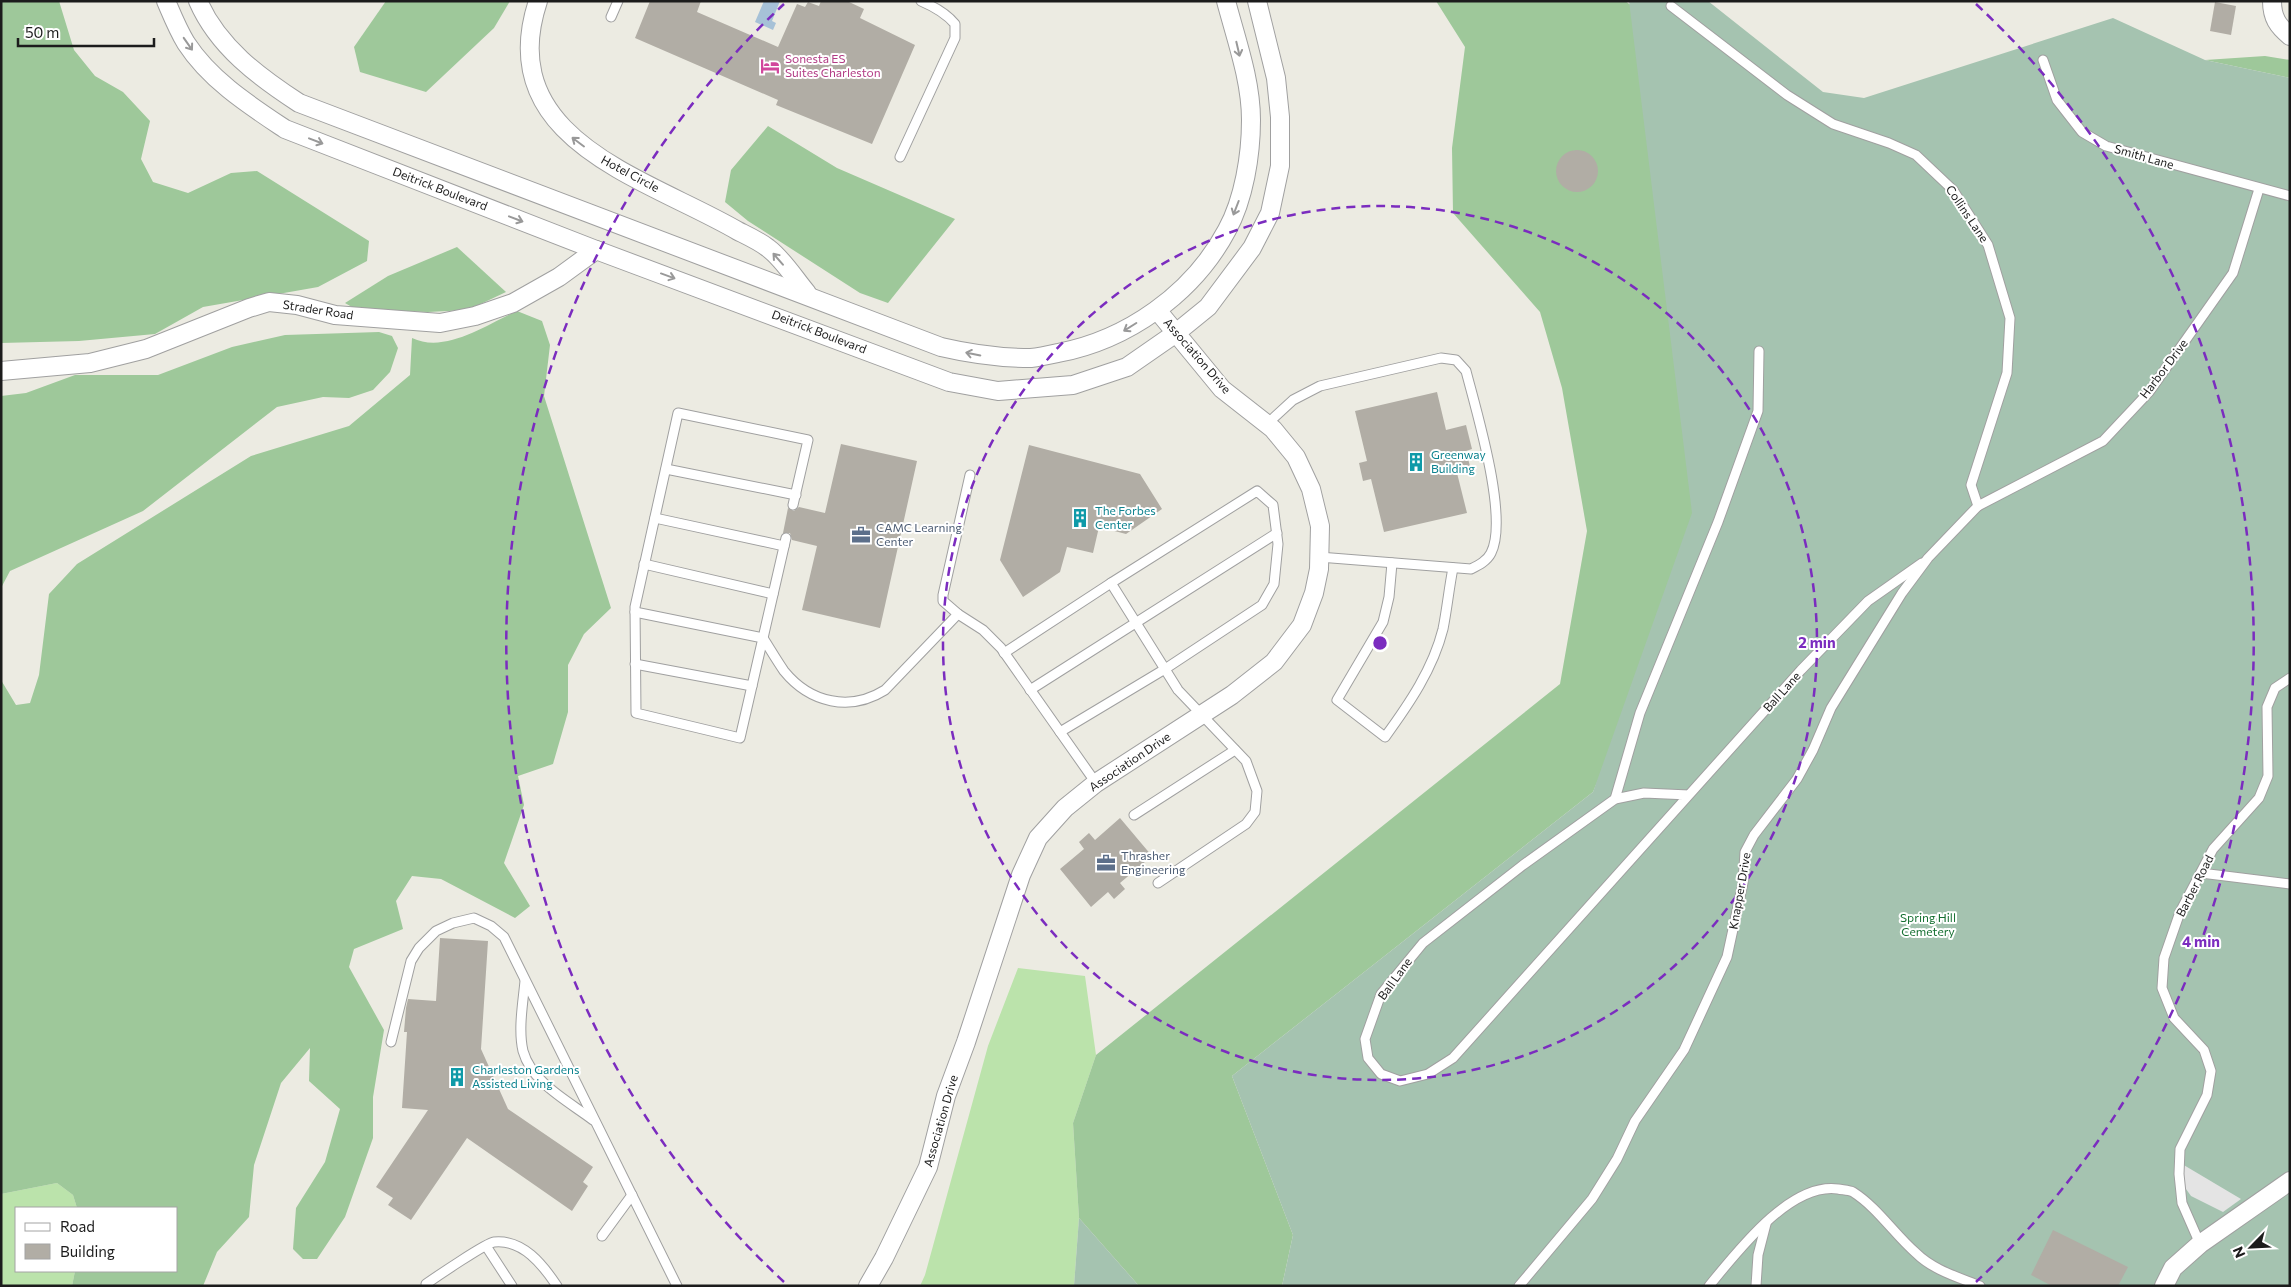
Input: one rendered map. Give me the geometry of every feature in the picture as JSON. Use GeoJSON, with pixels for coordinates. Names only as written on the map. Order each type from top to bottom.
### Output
{"type":"FeatureCollection","features":[{"type":"Feature","properties":{"kind":"street","name":"Deitrick Boulevard"},"geometry":{"type":"LineString","coordinates":[[166,1],[187,43],[209,70],[242,101],[285,129],[596,250],[949,382],[998,391],[1073,385],[1127,367],[1176,333],[1208,307],[1228,283],[1252,248],[1270,213],[1280,166],[1280,117],[1276,78],[1257,1]]}},
{"type":"Feature","properties":{"kind":"street"},"geometry":{"type":"LineString","coordinates":[[198,1],[225,44],[258,76],[299,103],[941,347],[979,355],[1033,358],[1080,349],[1123,332],[1157,310],[1182,289],[1212,255],[1227,230],[1239,200],[1246,165],[1251,120],[1246,82],[1226,1]]}},
{"type":"Feature","properties":{"kind":"street","name":"Hotel Circle"},"geometry":{"type":"LineString","coordinates":[[538,1],[530,25],[532,78],[546,109],[571,137],[608,164],[703,210],[768,248],[809,296]]}},
{"type":"Feature","properties":{"kind":"street"},"geometry":{"type":"LineString","coordinates":[[2272,1],[2272,12],[2278,26],[2290,36]]}},
{"type":"Feature","properties":{"kind":"street","name":"Strader Road"},"geometry":{"type":"LineString","coordinates":[[1,371],[90,363],[146,349],[249,308],[269,302],[297,305],[335,315],[440,323],[475,316],[513,303],[559,277],[596,250]]}},
{"type":"Feature","properties":{"kind":"street","name":"Association Drive"},"geometry":{"type":"LineString","coordinates":[[868,1286],[884,1258],[928,1167],[946,1096],[966,1042],[1021,875],[1038,838],[1065,808],[1096,783],[1232,695],[1274,662],[1302,625],[1314,593],[1319,558],[1320,526],[1311,489],[1296,457],[1267,424],[1222,389],[1157,310]]}},
{"type":"Feature","properties":{"kind":"street"},"geometry":{"type":"LineString","coordinates":[[2164,1286],[2173,1268],[2200,1244],[2290,1181]]}},
{"type":"Feature","properties":{"kind":"lane"},"geometry":{"type":"LineString","coordinates":[[611,17],[618,1]]}},
{"type":"Feature","properties":{"kind":"lane"},"geometry":{"type":"LineString","coordinates":[[900,157],[955,38],[956,24],[936,7],[921,1]]}},
{"type":"Feature","properties":{"kind":"lane","name":"Collins Lane"},"geometry":{"type":"LineString","coordinates":[[1671,6],[1786,95],[1833,124],[1889,143],[1916,155],[1953,190],[1988,245],[2010,318],[2007,373],[1971,484],[1978,506]]}},
{"type":"Feature","properties":{"kind":"lane","name":"Smith Lane"},"geometry":{"type":"LineString","coordinates":[[2043,60],[2057,100],[2082,132],[2106,146],[2259,189]]}},
{"type":"Feature","properties":{"kind":"lane"},"geometry":{"type":"LineString","coordinates":[[2259,189],[2290,196]]}},
{"type":"Feature","properties":{"kind":"lane","name":"Harbor Drive"},"geometry":{"type":"LineString","coordinates":[[1978,506],[2103,441],[2149,392],[2234,273],[2259,189]]}},
{"type":"Feature","properties":{"kind":"lane"},"geometry":{"type":"LineString","coordinates":[[1616,799],[1640,713],[1718,522],[1758,411],[1759,350]]}},
{"type":"Feature","properties":{"kind":"lane"},"geometry":{"type":"LineString","coordinates":[[1267,424],[1293,400],[1320,386],[1441,358],[1456,360],[1466,371],[1490,465],[1495,514],[1495,540],[1491,553],[1484,562],[1471,569],[1319,558]]}},
{"type":"Feature","properties":{"kind":"lane"},"geometry":{"type":"LineString","coordinates":[[655,518],[785,542],[740,738],[636,714],[635,612],[644,564],[678,413],[808,440],[793,505]]}},
{"type":"Feature","properties":{"kind":"lane"},"geometry":{"type":"LineString","coordinates":[[666,469],[796,496]]}},
{"type":"Feature","properties":{"kind":"lane"},"geometry":{"type":"LineString","coordinates":[[970,475],[943,601],[958,614],[983,630],[1004,653],[1096,783]]}},
{"type":"Feature","properties":{"kind":"lane"},"geometry":{"type":"LineString","coordinates":[[1004,653],[1257,491],[1273,505],[1278,544],[1274,584],[1262,605],[1165,669],[1060,732]]}},
{"type":"Feature","properties":{"kind":"lane","name":"Knapper Drive"},"geometry":{"type":"LineString","coordinates":[[1519,1286],[1592,1199],[1617,1159],[1636,1121],[1684,1050],[1727,956],[1743,883],[1745,852],[1754,835],[1797,779],[1813,750],[1831,708],[1902,592],[1928,558],[1978,506]]}},
{"type":"Feature","properties":{"kind":"lane"},"geometry":{"type":"LineString","coordinates":[[1030,690],[1277,533]]}},
{"type":"Feature","properties":{"kind":"lane","name":"Ball Lane"},"geometry":{"type":"LineString","coordinates":[[1689,795],[1644,793],[1616,799],[1523,865],[1423,942],[1381,994],[1365,1039],[1368,1058],[1381,1074],[1400,1081],[1428,1074],[1453,1058],[1689,795],[1801,670],[1868,601],[1928,558]]}},
{"type":"Feature","properties":{"kind":"lane"},"geometry":{"type":"LineString","coordinates":[[1392,563],[1389,597],[1383,622],[1337,700],[1385,737],[1412,699],[1429,666],[1442,630],[1453,568]]}},
{"type":"Feature","properties":{"kind":"lane"},"geometry":{"type":"LineString","coordinates":[[644,564],[773,594]]}},
{"type":"Feature","properties":{"kind":"lane"},"geometry":{"type":"LineString","coordinates":[[1111,583],[1178,690],[1246,761],[1253,775],[1257,791],[1255,812],[1246,824],[1158,884]]}},
{"type":"Feature","properties":{"kind":"lane"},"geometry":{"type":"LineString","coordinates":[[635,612],[763,638],[785,672],[801,687],[816,697],[842,704],[870,700],[885,690],[958,614]]}},
{"type":"Feature","properties":{"kind":"lane"},"geometry":{"type":"LineString","coordinates":[[636,664],[752,686]]}},
{"type":"Feature","properties":{"kind":"lane","name":"Barber Road"},"geometry":{"type":"LineString","coordinates":[[2200,1244],[2182,1203],[2179,1174],[2180,1148],[2207,1095],[2211,1071],[2204,1050],[2174,1018],[2162,988],[2164,958],[2180,912],[2213,849],[2259,798],[2268,776],[2267,707],[2275,688],[2290,678]]}},
{"type":"Feature","properties":{"kind":"lane"},"geometry":{"type":"LineString","coordinates":[[1134,815],[1235,750]]}},
{"type":"Feature","properties":{"kind":"lane"},"geometry":{"type":"LineString","coordinates":[[2201,873],[2290,884]]}},
{"type":"Feature","properties":{"kind":"lane"},"geometry":{"type":"LineString","coordinates":[[391,1042],[411,961],[419,948],[436,931],[453,923],[474,918],[490,926],[504,937],[677,1286]]}},
{"type":"Feature","properties":{"kind":"lane"},"geometry":{"type":"LineString","coordinates":[[525,980],[522,1027],[524,1051],[531,1067],[542,1083],[595,1121]]}},
{"type":"Feature","properties":{"kind":"lane"},"geometry":{"type":"LineString","coordinates":[[1709,1286],[1750,1236],[1766,1224],[1776,1212],[1812,1191],[1834,1188],[1851,1191],[1874,1209],[1917,1255],[1935,1268],[1980,1286]]}},
{"type":"Feature","properties":{"kind":"lane"},"geometry":{"type":"LineString","coordinates":[[602,1236],[632,1195]]}},
{"type":"Feature","properties":{"kind":"lane"},"geometry":{"type":"LineString","coordinates":[[1756,1286],[1758,1255],[1766,1224]]}},
{"type":"Feature","properties":{"kind":"lane"},"geometry":{"type":"LineString","coordinates":[[426,1284],[492,1242],[509,1243],[526,1251],[542,1265],[557,1286]]}},
{"type":"Feature","properties":{"kind":"lane"},"geometry":{"type":"LineString","coordinates":[[486,1246],[512,1286]]}},
{"type":"Feature","properties":{"kind":"green space"},"geometry":{"type":"Polygon","coordinates":[[[1,1],[59,1],[74,50],[95,76],[123,92],[150,121],[141,159],[153,182],[188,193],[231,173],[257,171],[369,241],[367,261],[318,287],[203,307],[155,334],[79,341],[1,343],[1,1]]]}},
{"type":"Feature","properties":{"kind":"green space"},"geometry":{"type":"Polygon","coordinates":[[[386,1],[510,1],[494,28],[426,92],[360,72],[354,47],[386,1]]]}},
{"type":"Feature","properties":{"kind":"green space"},"geometry":{"type":"Polygon","coordinates":[[[1436,1],[1625,1],[1777,106],[1707,517],[1593,792],[1232,1076],[1293,1235],[1282,1286],[1139,1286],[1079,1218],[1073,1123],[1096,1055],[1560,684],[1587,531],[1562,388],[1540,312],[1453,213],[1452,148],[1465,47],[1436,1]]]}},
{"type":"Feature","properties":{"kind":"green space","name":"Spring Hill Cemetery"},"geometry":{"type":"Polygon","coordinates":[[[1629,1],[1708,1],[1823,92],[1864,98],[2113,18],[2205,60],[2290,78],[2290,1286],[1282,1286],[1293,1235],[1232,1076],[1593,792],[1692,513],[1629,1]]]}},
{"type":"Feature","properties":{"kind":"green space"},"geometry":{"type":"Polygon","coordinates":[[[2265,56],[2290,60],[2290,78],[2205,60],[2265,56]]]}},
{"type":"Feature","properties":{"kind":"green space"},"geometry":{"type":"Polygon","coordinates":[[[768,126],[837,168],[955,219],[888,303],[860,293],[748,221],[725,202],[731,170],[768,126]]]}},
{"type":"Feature","properties":{"kind":"green space"},"geometry":{"type":"Polygon","coordinates":[[[457,247],[506,292],[468,310],[428,312],[357,310],[345,303],[388,276],[457,247]]]}},
{"type":"Feature","properties":{"kind":"green space"},"geometry":{"type":"Polygon","coordinates":[[[517,311],[542,321],[550,345],[544,396],[611,608],[584,634],[568,665],[568,712],[553,764],[518,776],[524,805],[504,863],[530,906],[515,918],[441,879],[412,876],[396,901],[403,929],[354,949],[349,967],[384,1030],[373,1097],[373,1138],[345,1217],[317,1259],[303,1259],[293,1249],[296,1208],[325,1162],[340,1109],[309,1081],[310,1048],[281,1083],[254,1165],[249,1217],[217,1252],[203,1286],[72,1286],[75,1272],[178,1272],[178,1207],[77,1207],[73,1195],[57,1183],[1,1194],[1,680],[16,705],[30,703],[39,675],[49,594],[77,564],[251,456],[349,426],[410,375],[412,338],[425,342],[438,342],[452,340],[479,330],[517,311]]]}},
{"type":"Feature","properties":{"kind":"green space"},"geometry":{"type":"Polygon","coordinates":[[[379,332],[392,336],[398,348],[390,372],[373,390],[349,398],[323,397],[277,407],[143,511],[10,571],[1,588],[1,396],[26,393],[75,375],[158,375],[232,347],[285,335],[379,332]]]}},
{"type":"Feature","properties":{"kind":"green space"},"geometry":{"type":"Polygon","coordinates":[[[1018,968],[1085,976],[1096,1055],[1073,1123],[1079,1218],[1074,1286],[920,1286],[925,1275],[988,1046],[1018,968]]]}},
{"type":"Feature","properties":{"kind":"green space"},"geometry":{"type":"Polygon","coordinates":[[[57,1183],[73,1195],[77,1207],[15,1207],[15,1272],[75,1272],[72,1286],[1,1286],[1,1194],[57,1183]]]}},
{"type":"Feature","properties":{"kind":"green space"},"geometry":{"type":"Polygon","coordinates":[[[1079,1218],[1139,1286],[1074,1286],[1079,1218]]]}},
{"type":"Feature","properties":{"kind":"shaded area"},"geometry":{"type":"Polygon","coordinates":[[[2182,1164],[2241,1199],[2223,1212],[2191,1196],[2181,1182],[2182,1164]]]}},
{"type":"Feature","properties":{"kind":"water"},"geometry":{"type":"Polygon","coordinates":[[[764,1],[780,1],[772,21],[776,23],[773,30],[755,22],[764,1]]]}},
{"type":"Feature","properties":{"kind":"building","name":"Sonesta ES Suites Charleston"},"geometry":{"type":"Polygon","coordinates":[[[650,1],[701,1],[697,12],[778,47],[797,4],[805,7],[808,2],[819,6],[821,1],[847,1],[864,9],[860,18],[915,45],[872,144],[776,105],[778,100],[635,38],[650,1]]]}},
{"type":"Feature","properties":{"kind":"building"},"geometry":{"type":"Polygon","coordinates":[[[2215,2],[2236,6],[2231,35],[2210,31],[2215,2]]]}},
{"type":"Feature","properties":{"kind":"building"},"geometry":{"type":"Polygon","coordinates":[[[1577,150],[1592,156],[1598,171],[1592,186],[1577,192],[1562,186],[1556,171],[1562,156],[1577,150]]]}},
{"type":"Feature","properties":{"kind":"building","name":"Greenway Building"},"geometry":{"type":"Polygon","coordinates":[[[1437,392],[1446,430],[1466,425],[1472,449],[1466,451],[1471,470],[1457,473],[1467,513],[1384,532],[1371,479],[1363,481],[1359,463],[1367,461],[1355,411],[1437,392]]]}},
{"type":"Feature","properties":{"kind":"building","name":"CAMC Learning Center"},"geometry":{"type":"Polygon","coordinates":[[[841,444],[917,461],[880,628],[802,610],[817,546],[792,540],[790,533],[783,533],[788,508],[794,511],[799,507],[825,513],[841,444]]]}},
{"type":"Feature","properties":{"kind":"building","name":"The Forbes Center"},"geometry":{"type":"Polygon","coordinates":[[[1029,445],[1140,474],[1162,509],[1126,534],[1099,527],[1093,553],[1067,547],[1060,572],[1023,597],[1000,560],[1029,445]]]}},
{"type":"Feature","properties":{"kind":"building","name":"Thrasher Engineering"},"geometry":{"type":"Polygon","coordinates":[[[1120,818],[1152,856],[1120,883],[1125,889],[1114,899],[1108,892],[1091,907],[1060,869],[1084,849],[1079,842],[1089,833],[1095,840],[1120,818]]]}},
{"type":"Feature","properties":{"kind":"building","name":"Charleston Gardens Assisted Living"},"geometry":{"type":"Polygon","coordinates":[[[440,938],[488,941],[481,1049],[508,1109],[593,1167],[583,1182],[588,1186],[572,1211],[467,1138],[411,1220],[388,1205],[393,1198],[376,1187],[428,1110],[402,1108],[407,1032],[404,1032],[408,999],[436,1001],[440,938]]]}},
{"type":"Feature","properties":{"kind":"building"},"geometry":{"type":"Polygon","coordinates":[[[2053,1230],[2128,1267],[2118,1286],[2052,1286],[2031,1275],[2053,1230]]]}},
{"type":"Feature","properties":{"kind":"place","name":"Sonesta ES Suites Charleston"},"geometry":{"type":"Point","coordinates":[770,66]}},
{"type":"Feature","properties":{"kind":"place","name":"Greenway Building"},"geometry":{"type":"Point","coordinates":[1416,462]}},
{"type":"Feature","properties":{"kind":"place","name":"The Forbes Center"},"geometry":{"type":"Point","coordinates":[1080,518]}},
{"type":"Feature","properties":{"kind":"place","name":"CAMC Learning Center"},"geometry":{"type":"Point","coordinates":[861,535]}},
{"type":"Feature","properties":{"kind":"place","name":"Thrasher Engineering"},"geometry":{"type":"Point","coordinates":[1106,863]}},
{"type":"Feature","properties":{"kind":"place","name":"Charleston Gardens Assisted Living"},"geometry":{"type":"Point","coordinates":[457,1077]}}]}
